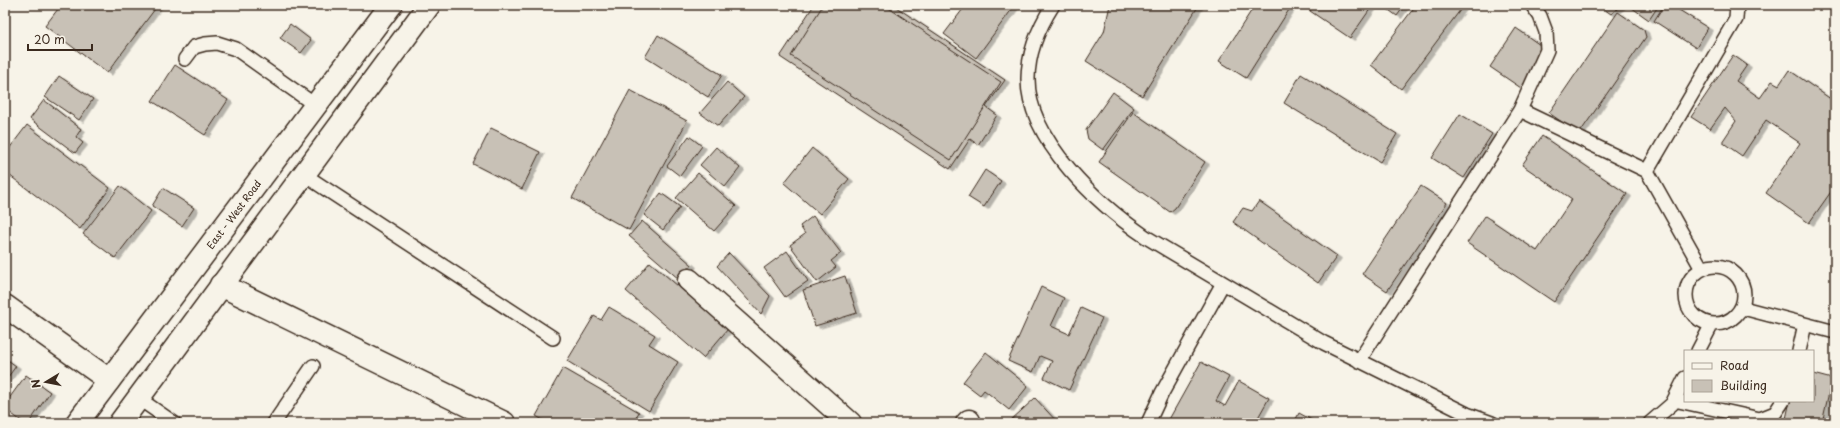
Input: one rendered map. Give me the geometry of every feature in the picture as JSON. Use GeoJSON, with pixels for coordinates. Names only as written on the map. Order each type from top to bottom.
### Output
{"type":"FeatureCollection","features":[{"type":"Feature","properties":{"kind":"main road","name":"East - West Road"},"geometry":{"type":"LineString","coordinates":[[77,423],[391,5]]}},
{"type":"Feature","properties":{"kind":"main road"},"geometry":{"type":"LineString","coordinates":[[120,423],[429,5]]}},
{"type":"Feature","properties":{"kind":"main road"},"geometry":{"type":"LineString","coordinates":[[689,280],[850,423]]}},
{"type":"Feature","properties":{"kind":"main road"},"geometry":{"type":"LineString","coordinates":[[221,285],[504,423]]}},
{"type":"Feature","properties":{"kind":"main road"},"geometry":{"type":"LineString","coordinates":[[5,306],[109,380]]}},
{"type":"Feature","properties":{"kind":"lane"},"geometry":{"type":"LineString","coordinates":[[1053,5],[1035,38],[1029,63],[1028,80],[1031,102],[1043,132],[1067,167],[1099,200],[1122,220],[1146,237],[1324,343],[1467,414],[1492,423]]}},
{"type":"Feature","properties":{"kind":"lane"},"geometry":{"type":"LineString","coordinates":[[1359,360],[1520,110],[1547,50],[1546,32],[1540,16],[1532,5]]}},
{"type":"Feature","properties":{"kind":"lane"},"geometry":{"type":"LineString","coordinates":[[1647,171],[1736,19],[1737,5]]}},
{"type":"Feature","properties":{"kind":"lane"},"geometry":{"type":"LineString","coordinates":[[185,59],[194,47],[217,42],[236,49],[315,105]]}},
{"type":"Feature","properties":{"kind":"lane"},"geometry":{"type":"LineString","coordinates":[[1520,110],[1647,171],[1702,269]]}},
{"type":"Feature","properties":{"kind":"lane"},"geometry":{"type":"LineString","coordinates":[[303,174],[553,338]]}},
{"type":"Feature","properties":{"kind":"lane"},"geometry":{"type":"LineString","coordinates":[[1713,266],[1724,266],[1732,271],[1740,279],[1743,288],[1745,299],[1743,308],[1736,317],[1718,326],[1699,320],[1691,312],[1687,302],[1686,292],[1694,274],[1702,269],[1713,266]]}},
{"type":"Feature","properties":{"kind":"lane"},"geometry":{"type":"LineString","coordinates":[[1148,423],[1162,393],[1222,283]]}},
{"type":"Feature","properties":{"kind":"lane"},"geometry":{"type":"LineString","coordinates":[[1743,308],[1835,332]]}},
{"type":"Feature","properties":{"kind":"lane"},"geometry":{"type":"LineString","coordinates":[[1699,350],[1712,324]]}},
{"type":"Feature","properties":{"kind":"lane"},"geometry":{"type":"LineString","coordinates":[[1799,350],[1805,324]]}},
{"type":"Feature","properties":{"kind":"lane"},"geometry":{"type":"LineString","coordinates":[[274,423],[313,366]]}},
{"type":"Feature","properties":{"kind":"lane"},"geometry":{"type":"LineString","coordinates":[[1650,423],[1674,400],[1684,380]]}},
{"type":"Feature","properties":{"kind":"lane"},"geometry":{"type":"LineString","coordinates":[[138,398],[174,423]]}},
{"type":"Feature","properties":{"kind":"lane"},"geometry":{"type":"LineString","coordinates":[[1674,400],[1760,418],[1775,413],[1782,402]]}},
{"type":"Feature","properties":{"kind":"building"},"geometry":{"type":"Polygon","coordinates":[[[61,5],[158,5],[107,73],[45,26],[61,5]]]}},
{"type":"Feature","properties":{"kind":"building"},"geometry":{"type":"Polygon","coordinates":[[[814,5],[893,5],[1005,80],[986,107],[997,115],[978,145],[970,139],[950,169],[780,57],[814,5]]]}},
{"type":"Feature","properties":{"kind":"building"},"geometry":{"type":"Polygon","coordinates":[[[823,5],[884,5],[1001,82],[951,160],[791,56],[823,5]]]}},
{"type":"Feature","properties":{"kind":"building"},"geometry":{"type":"Polygon","coordinates":[[[966,5],[1015,5],[976,58],[944,34],[966,5]]]}},
{"type":"Feature","properties":{"kind":"building"},"geometry":{"type":"Polygon","coordinates":[[[1110,5],[1199,5],[1142,96],[1086,61],[1104,32],[1110,5]]]}},
{"type":"Feature","properties":{"kind":"building"},"geometry":{"type":"Polygon","coordinates":[[[1255,5],[1292,5],[1246,78],[1219,61],[1255,5]]]}},
{"type":"Feature","properties":{"kind":"building"},"geometry":{"type":"Polygon","coordinates":[[[1314,5],[1373,5],[1350,38],[1310,11],[1314,5]]]}},
{"type":"Feature","properties":{"kind":"building"},"geometry":{"type":"Polygon","coordinates":[[[1382,5],[1405,5],[1397,16],[1382,5]]]}},
{"type":"Feature","properties":{"kind":"building"},"geometry":{"type":"Polygon","coordinates":[[[1416,5],[1464,5],[1401,89],[1371,65],[1416,5]]]}},
{"type":"Feature","properties":{"kind":"building"},"geometry":{"type":"Polygon","coordinates":[[[1598,5],[1622,5],[1611,14],[1598,5]]]}},
{"type":"Feature","properties":{"kind":"building"},"geometry":{"type":"Polygon","coordinates":[[[1628,5],[1659,5],[1649,20],[1628,5]]]}},
{"type":"Feature","properties":{"kind":"building"},"geometry":{"type":"Polygon","coordinates":[[[1664,5],[1671,5],[1708,28],[1696,48],[1654,21],[1664,5]]]}},
{"type":"Feature","properties":{"kind":"building"},"geometry":{"type":"Polygon","coordinates":[[[1618,12],[1644,30],[1646,37],[1579,134],[1549,113],[1618,12]]]}},
{"type":"Feature","properties":{"kind":"building"},"geometry":{"type":"Polygon","coordinates":[[[290,24],[311,40],[301,53],[280,38],[290,24]]]}},
{"type":"Feature","properties":{"kind":"building"},"geometry":{"type":"Polygon","coordinates":[[[1516,28],[1547,50],[1521,88],[1490,67],[1516,28]]]}},
{"type":"Feature","properties":{"kind":"building"},"geometry":{"type":"Polygon","coordinates":[[[658,35],[722,75],[708,97],[645,57],[658,35]]]}},
{"type":"Feature","properties":{"kind":"building"},"geometry":{"type":"Polygon","coordinates":[[[1733,55],[1747,65],[1736,81],[1760,98],[1772,81],[1779,85],[1789,70],[1835,102],[1835,186],[1809,223],[1766,193],[1800,143],[1766,120],[1742,156],[1722,142],[1736,121],[1725,108],[1710,129],[1691,117],[1733,55]]]}},
{"type":"Feature","properties":{"kind":"building"},"geometry":{"type":"Polygon","coordinates":[[[175,65],[228,100],[205,135],[152,101],[175,65]]]}},
{"type":"Feature","properties":{"kind":"building"},"geometry":{"type":"Polygon","coordinates":[[[1301,74],[1397,134],[1380,162],[1284,103],[1301,74]]]}},
{"type":"Feature","properties":{"kind":"building"},"geometry":{"type":"Polygon","coordinates":[[[59,76],[93,99],[79,120],[45,97],[59,76]]]}},
{"type":"Feature","properties":{"kind":"building"},"geometry":{"type":"Polygon","coordinates":[[[727,82],[744,97],[718,126],[700,113],[727,82]]]}},
{"type":"Feature","properties":{"kind":"building"},"geometry":{"type":"Polygon","coordinates":[[[630,90],[687,121],[629,230],[572,198],[630,90]]]}},
{"type":"Feature","properties":{"kind":"building"},"geometry":{"type":"Polygon","coordinates":[[[1113,92],[1134,108],[1103,150],[1088,139],[1086,130],[1113,92]]]}},
{"type":"Feature","properties":{"kind":"building"},"geometry":{"type":"Polygon","coordinates":[[[44,100],[81,129],[76,137],[83,143],[75,153],[30,119],[44,100]]]}},
{"type":"Feature","properties":{"kind":"building"},"geometry":{"type":"Polygon","coordinates":[[[1133,112],[1205,162],[1175,208],[1170,212],[1099,162],[1133,112]]]}},
{"type":"Feature","properties":{"kind":"building"},"geometry":{"type":"Polygon","coordinates":[[[1460,114],[1492,134],[1464,178],[1432,158],[1460,114]]]}},
{"type":"Feature","properties":{"kind":"building"},"geometry":{"type":"Polygon","coordinates":[[[27,125],[110,188],[80,229],[5,172],[5,154],[27,125]]]}},
{"type":"Feature","properties":{"kind":"building"},"geometry":{"type":"Polygon","coordinates":[[[491,128],[540,152],[522,189],[473,164],[491,128]]]}},
{"type":"Feature","properties":{"kind":"building"},"geometry":{"type":"Polygon","coordinates":[[[689,136],[702,146],[680,176],[667,166],[689,136]]]}},
{"type":"Feature","properties":{"kind":"building"},"geometry":{"type":"Polygon","coordinates":[[[1542,136],[1627,194],[1554,302],[1467,243],[1485,216],[1537,251],[1572,199],[1522,165],[1542,136]]]}},
{"type":"Feature","properties":{"kind":"building"},"geometry":{"type":"Polygon","coordinates":[[[716,147],[740,168],[725,187],[700,165],[716,147]]]}},
{"type":"Feature","properties":{"kind":"building"},"geometry":{"type":"Polygon","coordinates":[[[812,148],[849,179],[820,214],[784,183],[812,148]]]}},
{"type":"Feature","properties":{"kind":"building"},"geometry":{"type":"Polygon","coordinates":[[[985,170],[1001,181],[984,207],[968,197],[985,170]]]}},
{"type":"Feature","properties":{"kind":"building"},"geometry":{"type":"Polygon","coordinates":[[[698,173],[736,206],[714,231],[676,198],[698,173]]]}},
{"type":"Feature","properties":{"kind":"building"},"geometry":{"type":"Polygon","coordinates":[[[120,186],[151,211],[115,258],[83,234],[120,186]]]}},
{"type":"Feature","properties":{"kind":"building"},"geometry":{"type":"Polygon","coordinates":[[[1421,186],[1447,203],[1387,291],[1362,274],[1421,186]]]}},
{"type":"Feature","properties":{"kind":"building"},"geometry":{"type":"Polygon","coordinates":[[[163,188],[194,208],[182,226],[152,206],[163,188]]]}},
{"type":"Feature","properties":{"kind":"building"},"geometry":{"type":"Polygon","coordinates":[[[661,193],[680,207],[663,230],[644,215],[661,193]]]}},
{"type":"Feature","properties":{"kind":"building"},"geometry":{"type":"Polygon","coordinates":[[[1259,201],[1337,256],[1318,283],[1233,222],[1243,208],[1252,211],[1259,201]]]}},
{"type":"Feature","properties":{"kind":"building"},"geometry":{"type":"Polygon","coordinates":[[[813,216],[841,253],[831,261],[836,267],[817,282],[790,245],[805,234],[800,226],[813,216]]]}},
{"type":"Feature","properties":{"kind":"building"},"geometry":{"type":"Polygon","coordinates":[[[642,221],[692,265],[680,280],[629,236],[642,221]]]}},
{"type":"Feature","properties":{"kind":"building"},"geometry":{"type":"Polygon","coordinates":[[[787,251],[808,281],[785,297],[764,268],[787,251]]]}},
{"type":"Feature","properties":{"kind":"building"},"geometry":{"type":"Polygon","coordinates":[[[729,253],[770,296],[761,314],[717,266],[729,253]]]}},
{"type":"Feature","properties":{"kind":"building"},"geometry":{"type":"Polygon","coordinates":[[[650,262],[728,329],[703,358],[626,291],[650,262]]]}},
{"type":"Feature","properties":{"kind":"building"},"geometry":{"type":"Polygon","coordinates":[[[845,276],[857,313],[815,326],[803,290],[845,276]]]}},
{"type":"Feature","properties":{"kind":"building"},"geometry":{"type":"Polygon","coordinates":[[[1041,287],[1064,298],[1051,326],[1069,334],[1081,308],[1102,318],[1069,390],[1044,378],[1052,361],[1040,356],[1033,372],[1008,361],[1041,287]]]}},
{"type":"Feature","properties":{"kind":"building"},"geometry":{"type":"Polygon","coordinates":[[[609,307],[655,335],[649,344],[678,362],[649,411],[567,361],[594,316],[601,320],[609,307]]]}},
{"type":"Feature","properties":{"kind":"building"},"geometry":{"type":"Polygon","coordinates":[[[986,352],[1028,386],[1009,410],[984,390],[980,395],[963,382],[986,352]]]}},
{"type":"Feature","properties":{"kind":"building"},"geometry":{"type":"Polygon","coordinates":[[[5,358],[16,366],[5,381],[5,358]]]}},
{"type":"Feature","properties":{"kind":"building"},"geometry":{"type":"Polygon","coordinates":[[[1201,362],[1229,377],[1216,401],[1225,406],[1239,381],[1269,398],[1255,423],[1167,423],[1201,362]]]}},
{"type":"Feature","properties":{"kind":"building"},"geometry":{"type":"Polygon","coordinates":[[[563,368],[639,412],[633,423],[548,423],[536,416],[563,368]]]}},
{"type":"Feature","properties":{"kind":"building"},"geometry":{"type":"Polygon","coordinates":[[[1814,374],[1832,379],[1822,423],[1785,423],[1790,402],[1814,402],[1814,374]]]}},
{"type":"Feature","properties":{"kind":"building"},"geometry":{"type":"Polygon","coordinates":[[[26,375],[50,392],[29,423],[24,423],[5,409],[5,404],[26,375]]]}},
{"type":"Feature","properties":{"kind":"building"},"geometry":{"type":"Polygon","coordinates":[[[1035,398],[1058,423],[1012,423],[1010,421],[1035,398]]]}},
{"type":"Feature","properties":{"kind":"building"},"geometry":{"type":"Polygon","coordinates":[[[1299,413],[1317,423],[1294,423],[1299,413]]]}},
{"type":"Feature","properties":{"kind":"building"},"geometry":{"type":"Polygon","coordinates":[[[1686,418],[1706,423],[1685,423],[1686,418]]]}}]}
